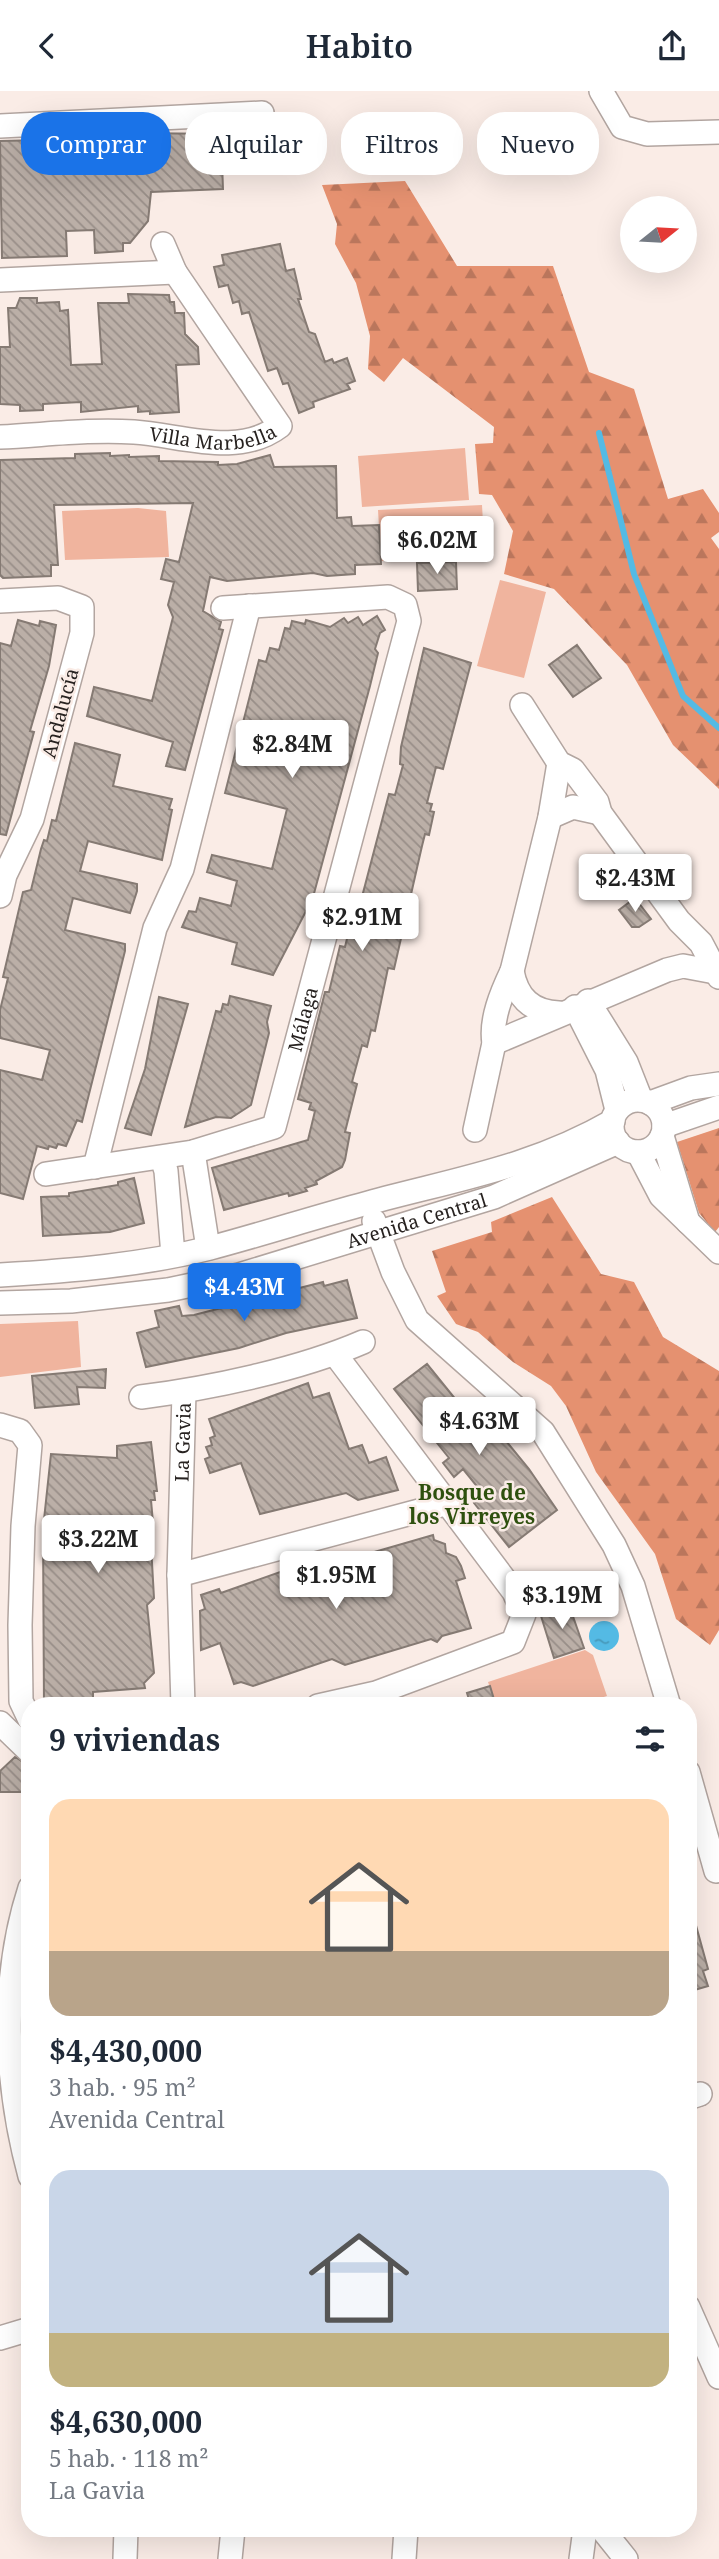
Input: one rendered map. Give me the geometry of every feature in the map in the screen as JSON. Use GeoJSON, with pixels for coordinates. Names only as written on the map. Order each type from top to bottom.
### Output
{"type":"FeatureCollection","features":[{"type":"Feature","properties":{"kind":"street"},"geometry":{"type":"LineString","coordinates":[[601,91],[622,127],[647,134],[719,132]]}},
{"type":"Feature","properties":{"kind":"street"},"geometry":{"type":"LineString","coordinates":[[0,126],[185,117]]}},
{"type":"Feature","properties":{"kind":"street","name":"Villa Marbella"},"geometry":{"type":"LineString","coordinates":[[0,437],[134,432],[194,442],[248,440],[268,435],[280,426],[175,272],[163,244]]}},
{"type":"Feature","properties":{"kind":"street"},"geometry":{"type":"LineString","coordinates":[[0,280],[175,272]]}},
{"type":"Feature","properties":{"kind":"street","name":"Málaga"},"geometry":{"type":"LineString","coordinates":[[193,1152],[274,1127],[409,621],[405,605],[388,597],[223,608]]}},
{"type":"Feature","properties":{"kind":"street","name":"Andalucía"},"geometry":{"type":"LineString","coordinates":[[0,601],[58,598],[82,607],[82,633],[32,819],[5,875],[0,897]]}},
{"type":"Feature","properties":{"kind":"street"},"geometry":{"type":"LineString","coordinates":[[95,1167],[155,928],[182,869],[249,606]]}},
{"type":"Feature","properties":{"kind":"street"},"geometry":{"type":"LineString","coordinates":[[522,705],[559,763],[573,770],[597,802],[600,813],[679,921],[701,943],[717,975]]}},
{"type":"Feature","properties":{"kind":"street"},"geometry":{"type":"LineString","coordinates":[[475,1130],[494,1043],[495,1022],[512,971],[550,817],[559,763]]}},
{"type":"Feature","properties":{"kind":"street"},"geometry":{"type":"LineString","coordinates":[[550,817],[573,807],[600,813]]}},
{"type":"Feature","properties":{"kind":"street"},"geometry":{"type":"LineString","coordinates":[[667,969],[680,947],[679,921]]}},
{"type":"Feature","properties":{"kind":"street"},"geometry":{"type":"LineString","coordinates":[[494,1043],[667,969],[683,966],[717,975]]}},
{"type":"Feature","properties":{"kind":"street"},"geometry":{"type":"LineString","coordinates":[[512,971],[514,984],[530,1005],[542,1011],[574,1007]]}},
{"type":"Feature","properties":{"kind":"street"},"geometry":{"type":"LineString","coordinates":[[574,1007],[626,1062],[646,1101],[663,1117],[663,1131],[689,1225]]}},
{"type":"Feature","properties":{"kind":"street"},"geometry":{"type":"LineString","coordinates":[[574,1007],[607,1070],[622,1131],[660,1196],[719,1252]]}},
{"type":"Feature","properties":{"kind":"street"},"geometry":{"type":"LineString","coordinates":[[622,1131],[632,1100],[646,1101],[691,1088],[719,1084]]}},
{"type":"Feature","properties":{"kind":"street"},"geometry":{"type":"LineString","coordinates":[[622,1131],[648,1150],[663,1131],[719,1107]]}},
{"type":"Feature","properties":{"kind":"street","name":"Avenida Central"},"geometry":{"type":"LineString","coordinates":[[0,1303],[71,1301],[168,1290],[299,1257],[379,1234],[519,1176],[551,1153],[622,1131]]}},
{"type":"Feature","properties":{"kind":"street"},"geometry":{"type":"LineString","coordinates":[[46,1174],[193,1152],[208,1248]]}},
{"type":"Feature","properties":{"kind":"street"},"geometry":{"type":"LineString","coordinates":[[162,1158],[166,1171],[173,1255]]}},
{"type":"Feature","properties":{"kind":"street","name":"Avenida Central"},"geometry":{"type":"LineString","coordinates":[[0,1275],[59,1272],[173,1255],[208,1248],[369,1203],[519,1176]]}},
{"type":"Feature","properties":{"kind":"street"},"geometry":{"type":"LineString","coordinates":[[369,1203],[379,1234],[417,1320],[543,1432],[614,1545],[633,1586],[666,1697]]}},
{"type":"Feature","properties":{"kind":"street"},"geometry":{"type":"LineString","coordinates":[[290,1225],[299,1257]]}},
{"type":"Feature","properties":{"kind":"street","name":"La Gavia"},"geometry":{"type":"LineString","coordinates":[[141,1397],[184,1392],[335,1354],[363,1342]]}},
{"type":"Feature","properties":{"kind":"street"},"geometry":{"type":"LineString","coordinates":[[335,1354],[445,1504],[514,1592],[524,1614],[513,1642],[376,1693],[358,1697]]}},
{"type":"Feature","properties":{"kind":"street","name":"La Gavia"},"geometry":{"type":"LineString","coordinates":[[183,1697],[179,1575],[184,1392]]}},
{"type":"Feature","properties":{"kind":"street"},"geometry":{"type":"LineString","coordinates":[[0,1425],[20,1431],[30,1445],[23,1526],[21,1701]]}},
{"type":"Feature","properties":{"kind":"street"},"geometry":{"type":"LineString","coordinates":[[179,1575],[445,1504]]}},
{"type":"Feature","properties":{"kind":"street"},"geometry":{"type":"LineString","coordinates":[[0,1723],[21,1743]]}},
{"type":"Feature","properties":{"kind":"street"},"geometry":{"type":"LineString","coordinates":[[697,1804],[716,1871]]}},
{"type":"Feature","properties":{"kind":"street"},"geometry":{"type":"LineString","coordinates":[[21,1926],[12,1963],[8,2045],[15,2110],[21,2136]]}},
{"type":"Feature","properties":{"kind":"street"},"geometry":{"type":"LineString","coordinates":[[697,2327],[719,2377]]}},
{"type":"Feature","properties":{"kind":"street"},"geometry":{"type":"LineString","coordinates":[[0,2338],[21,2332]]}},
{"type":"Feature","properties":{"kind":"street"},"geometry":{"type":"LineString","coordinates":[[125,2559],[126,2537]]}},
{"type":"Feature","properties":{"kind":"street"},"geometry":{"type":"LineString","coordinates":[[230,2559],[232,2537]]}},
{"type":"Feature","properties":{"kind":"street"},"geometry":{"type":"LineString","coordinates":[[404,2559],[405,2537]]}},
{"type":"Feature","properties":{"kind":"street"},"geometry":{"type":"LineString","coordinates":[[581,2559],[584,2537]]}},
{"type":"Feature","properties":{"kind":"street"},"geometry":{"type":"LineString","coordinates":[[608,2537],[626,2559]]}},
{"type":"Feature","properties":{"kind":"shaded area"},"geometry":{"type":"Polygon","coordinates":[[[465,448],[469,500],[362,507],[358,456],[465,448]]]}},
{"type":"Feature","properties":{"kind":"shaded area"},"geometry":{"type":"Polygon","coordinates":[[[482,505],[485,557],[381,561],[378,510],[482,505]]]}},
{"type":"Feature","properties":{"kind":"shaded area"},"geometry":{"type":"Polygon","coordinates":[[[138,508],[166,511],[169,557],[65,560],[62,511],[138,508]]]}},
{"type":"Feature","properties":{"kind":"shaded area"},"geometry":{"type":"Polygon","coordinates":[[[500,580],[546,592],[524,678],[477,666],[500,580]]]}},
{"type":"Feature","properties":{"kind":"shaded area"},"geometry":{"type":"Polygon","coordinates":[[[78,1321],[81,1367],[0,1377],[0,1324],[78,1321]]]}},
{"type":"Feature","properties":{"kind":"shaded area"},"geometry":{"type":"Polygon","coordinates":[[[585,1650],[593,1655],[607,1696],[493,1697],[488,1682],[585,1650]]]}},
{"type":"Feature","properties":{"kind":"green space"},"geometry":{"type":"Polygon","coordinates":[[[405,181],[457,266],[553,266],[589,372],[634,389],[668,499],[703,489],[719,513],[719,532],[711,538],[719,549],[719,789],[673,745],[627,665],[554,589],[504,574],[513,531],[492,495],[479,494],[475,444],[493,443],[494,427],[403,358],[384,382],[368,369],[370,336],[356,283],[335,244],[337,224],[322,185],[405,181]]]}},
{"type":"Feature","properties":{"kind":"green space"},"geometry":{"type":"Polygon","coordinates":[[[719,1128],[719,1227],[715,1232],[699,1213],[677,1142],[719,1128]]]}},
{"type":"Feature","properties":{"kind":"green space"},"geometry":{"type":"Polygon","coordinates":[[[552,1197],[601,1274],[634,1282],[663,1337],[719,1371],[719,1630],[710,1645],[676,1619],[655,1554],[596,1472],[566,1406],[551,1386],[513,1362],[478,1332],[456,1324],[437,1296],[446,1292],[432,1251],[492,1232],[491,1222],[552,1197]]]}},
{"type":"Feature","properties":{"kind":"water"},"geometry":{"type":"Polygon","coordinates":[[[604,1621],[615,1625],[619,1636],[615,1647],[604,1651],[593,1647],[589,1636],[593,1625],[604,1621]]]}},
{"type":"Feature","properties":{"kind":"building"},"geometry":{"type":"Polygon","coordinates":[[[171,133],[185,134],[185,175],[222,175],[223,189],[151,192],[148,221],[130,243],[123,243],[123,251],[95,253],[94,230],[66,231],[67,256],[2,258],[0,141],[21,141],[21,175],[171,175],[171,133]]]}},
{"type":"Feature","properties":{"kind":"building"},"geometry":{"type":"Polygon","coordinates":[[[280,244],[286,271],[294,269],[301,299],[298,299],[309,332],[315,334],[325,362],[332,359],[334,363],[347,358],[355,381],[347,384],[350,389],[313,402],[314,407],[299,413],[288,383],[283,384],[277,368],[268,371],[249,312],[242,314],[239,301],[233,303],[228,285],[219,287],[214,267],[224,265],[222,255],[280,244]]]}},
{"type":"Feature","properties":{"kind":"building"},"geometry":{"type":"Polygon","coordinates":[[[128,294],[169,295],[170,302],[174,302],[175,313],[184,313],[185,334],[198,347],[199,364],[176,365],[179,412],[150,414],[150,411],[138,412],[138,406],[81,412],[81,402],[43,404],[43,410],[20,411],[20,405],[0,404],[0,347],[10,347],[8,308],[16,308],[20,298],[37,298],[37,303],[59,302],[60,311],[68,310],[71,365],[102,364],[98,303],[129,303],[128,294]]]}},
{"type":"Feature","properties":{"kind":"building"},"geometry":{"type":"Polygon","coordinates":[[[110,453],[110,456],[159,456],[159,461],[218,462],[218,465],[237,464],[270,455],[274,467],[336,466],[337,518],[351,517],[352,526],[379,525],[381,564],[355,565],[355,574],[327,576],[313,573],[227,581],[210,577],[203,611],[221,622],[219,629],[223,630],[185,770],[166,766],[173,742],[87,716],[94,687],[152,701],[173,617],[168,605],[174,582],[161,579],[166,559],[179,562],[193,503],[54,505],[58,565],[51,565],[51,576],[3,578],[0,575],[0,460],[75,458],[75,454],[110,453]]]}},
{"type":"Feature","properties":{"kind":"building"},"geometry":{"type":"Polygon","coordinates":[[[456,562],[457,589],[418,591],[417,563],[456,562]]]}},
{"type":"Feature","properties":{"kind":"building"},"geometry":{"type":"Polygon","coordinates":[[[377,616],[385,630],[380,633],[375,649],[378,653],[370,686],[309,912],[306,911],[273,975],[232,964],[237,943],[182,927],[189,911],[196,912],[200,898],[231,906],[237,881],[207,872],[212,855],[272,869],[287,809],[225,793],[259,660],[266,662],[270,648],[279,650],[285,628],[290,629],[292,621],[305,624],[306,620],[330,627],[344,618],[348,623],[358,617],[363,625],[377,616]]]}},
{"type":"Feature","properties":{"kind":"building"},"geometry":{"type":"Polygon","coordinates":[[[18,620],[39,626],[40,621],[56,625],[49,666],[30,731],[34,732],[6,835],[0,834],[0,643],[11,646],[18,620]]]}},
{"type":"Feature","properties":{"kind":"building"},"geometry":{"type":"Polygon","coordinates":[[[577,645],[601,678],[573,697],[549,665],[577,645]]]}},
{"type":"Feature","properties":{"kind":"building"},"geometry":{"type":"Polygon","coordinates":[[[424,648],[471,663],[443,769],[436,767],[427,803],[432,804],[430,811],[434,812],[429,835],[425,834],[394,969],[388,968],[375,1031],[371,1030],[367,1047],[362,1045],[352,1082],[357,1084],[345,1132],[350,1133],[345,1160],[342,1167],[316,1181],[317,1184],[305,1188],[307,1191],[289,1196],[288,1193],[224,1210],[212,1168],[308,1140],[315,1111],[309,1109],[311,1103],[298,1099],[325,992],[329,992],[340,946],[345,947],[350,926],[358,912],[389,794],[395,795],[403,765],[400,764],[401,747],[424,648]]]}},
{"type":"Feature","properties":{"kind":"building"},"geometry":{"type":"Polygon","coordinates":[[[75,743],[120,755],[113,786],[172,799],[169,809],[172,810],[162,860],[88,841],[80,871],[137,884],[137,891],[130,913],[73,898],[65,930],[125,944],[125,951],[82,1122],[77,1120],[66,1146],[58,1144],[56,1148],[49,1146],[48,1149],[37,1146],[23,1199],[0,1193],[0,1070],[42,1080],[50,1050],[0,1038],[0,1010],[8,978],[3,977],[23,892],[31,890],[44,840],[47,841],[52,820],[56,821],[75,743]]]}},
{"type":"Feature","properties":{"kind":"building"},"geometry":{"type":"Polygon","coordinates":[[[635,898],[651,919],[639,927],[632,927],[619,910],[635,898]]]}},
{"type":"Feature","properties":{"kind":"building"},"geometry":{"type":"Polygon","coordinates":[[[230,996],[271,1006],[267,1022],[269,1033],[251,1105],[231,1118],[216,1117],[185,1127],[216,1011],[221,1012],[223,1004],[228,1005],[230,996]]]}},
{"type":"Feature","properties":{"kind":"building"},"geometry":{"type":"Polygon","coordinates":[[[159,997],[188,1004],[151,1135],[125,1128],[145,1069],[159,997]]]}},
{"type":"Feature","properties":{"kind":"building"},"geometry":{"type":"Polygon","coordinates":[[[134,1178],[144,1223],[110,1232],[43,1236],[41,1197],[69,1196],[69,1193],[118,1185],[118,1182],[134,1178]]]}},
{"type":"Feature","properties":{"kind":"building"},"geometry":{"type":"Polygon","coordinates":[[[347,1280],[357,1318],[286,1333],[239,1348],[146,1367],[137,1333],[159,1327],[155,1311],[179,1306],[182,1316],[194,1315],[323,1282],[324,1286],[347,1280]]]}},
{"type":"Feature","properties":{"kind":"building"},"geometry":{"type":"Polygon","coordinates":[[[427,1364],[473,1421],[483,1413],[529,1469],[557,1510],[509,1547],[474,1503],[484,1495],[463,1469],[454,1477],[443,1463],[449,1458],[394,1389],[427,1364]]]}},
{"type":"Feature","properties":{"kind":"building"},"geometry":{"type":"Polygon","coordinates":[[[106,1369],[105,1388],[77,1387],[79,1404],[35,1408],[32,1376],[106,1369]]]}},
{"type":"Feature","properties":{"kind":"building"},"geometry":{"type":"Polygon","coordinates":[[[308,1383],[313,1398],[329,1393],[349,1449],[362,1445],[369,1463],[386,1457],[398,1490],[358,1500],[346,1493],[260,1514],[241,1463],[210,1473],[205,1459],[210,1457],[206,1447],[212,1445],[210,1438],[215,1436],[209,1419],[308,1383]]]}},
{"type":"Feature","properties":{"kind":"building"},"geometry":{"type":"Polygon","coordinates":[[[151,1442],[157,1491],[154,1491],[155,1500],[151,1500],[153,1523],[150,1527],[154,1598],[147,1605],[154,1673],[144,1683],[145,1688],[93,1692],[93,1697],[44,1697],[43,1529],[51,1454],[117,1458],[117,1446],[151,1442]]]}},
{"type":"Feature","properties":{"kind":"building"},"geometry":{"type":"Polygon","coordinates":[[[433,1535],[434,1540],[445,1544],[446,1553],[456,1557],[461,1566],[465,1578],[456,1581],[471,1628],[442,1636],[437,1642],[431,1639],[345,1665],[332,1659],[253,1686],[241,1682],[234,1684],[220,1643],[201,1650],[200,1611],[205,1609],[201,1595],[219,1589],[221,1593],[297,1566],[298,1569],[356,1554],[357,1557],[433,1535]]]}},
{"type":"Feature","properties":{"kind":"building"},"geometry":{"type":"Polygon","coordinates":[[[568,1602],[584,1648],[554,1658],[541,1616],[551,1613],[550,1608],[568,1602]]]}},
{"type":"Feature","properties":{"kind":"building"},"geometry":{"type":"Polygon","coordinates":[[[490,1686],[493,1697],[468,1697],[467,1693],[490,1686]]]}},
{"type":"Feature","properties":{"kind":"building"},"geometry":{"type":"Polygon","coordinates":[[[15,1757],[21,1761],[21,1792],[0,1792],[0,1771],[15,1757]]]}},
{"type":"Feature","properties":{"kind":"building"},"geometry":{"type":"Polygon","coordinates":[[[697,1929],[708,1969],[703,1971],[708,1986],[697,1989],[697,1929]]]}},
{"type":"Feature","properties":{"kind":"waterway"},"geometry":{"type":"LineString","coordinates":[[599,433],[634,574],[683,696],[719,728]]}},
{"type":"Feature","properties":{"kind":"district","name":"Bosque de los Virreyes"},"geometry":{"type":"Point","coordinates":[472,1504]}}]}
